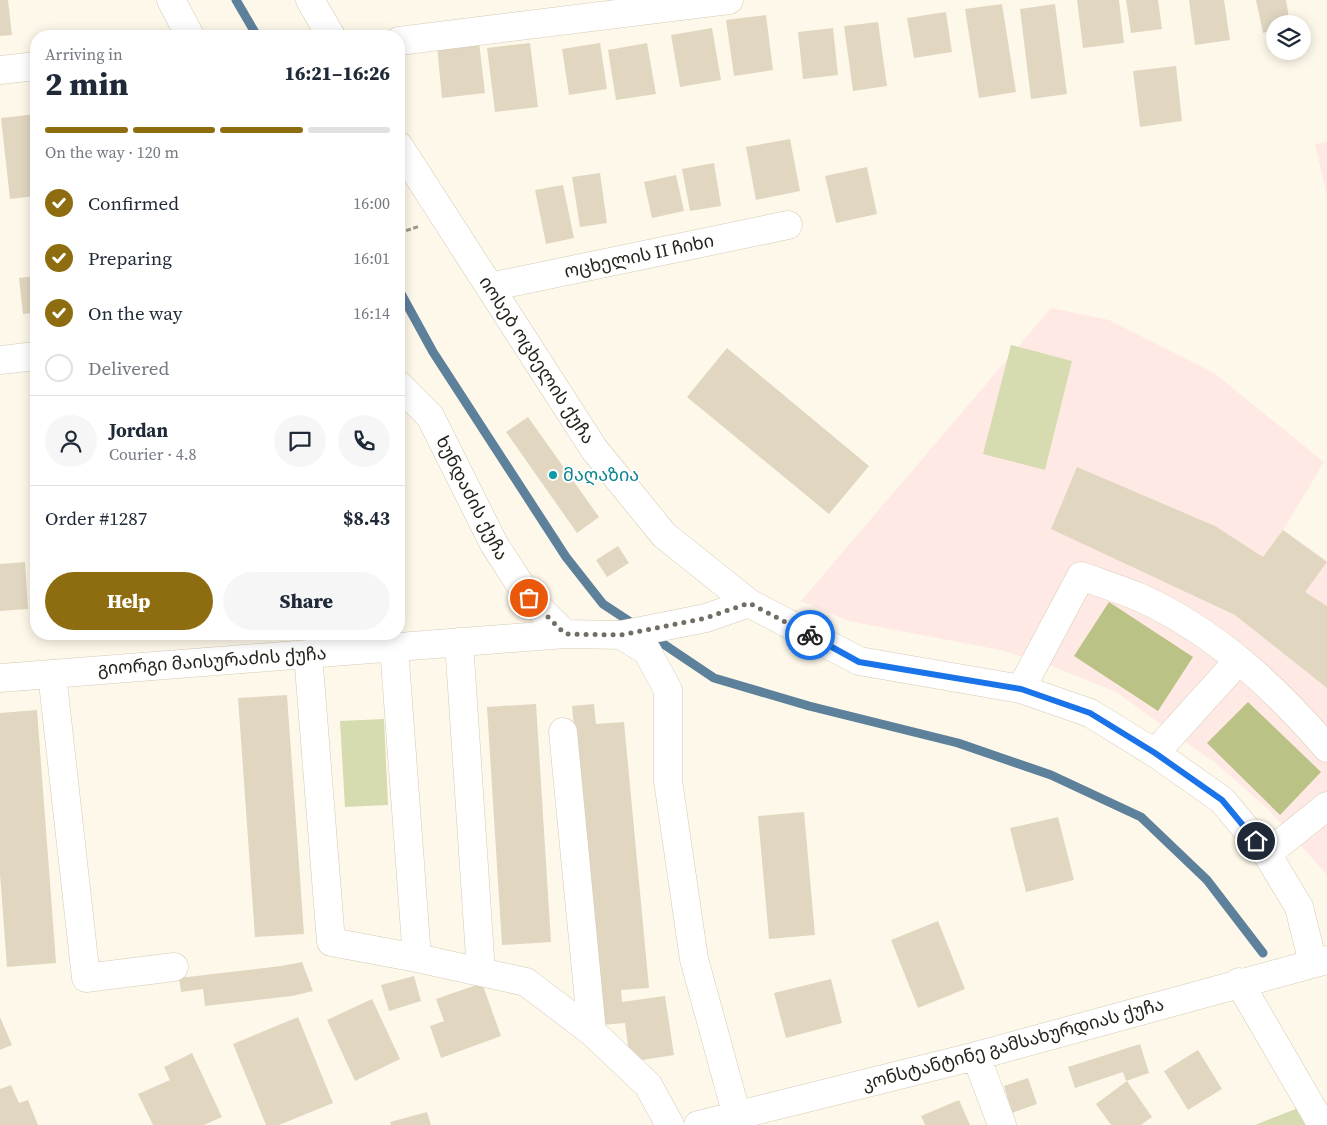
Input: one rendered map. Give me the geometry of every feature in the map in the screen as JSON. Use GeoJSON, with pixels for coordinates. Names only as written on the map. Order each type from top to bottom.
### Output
{"type":"FeatureCollection","features":[{"type":"Feature","properties":{"kind":"street"},"geometry":{"type":"LineString","coordinates":[[171,0],[187,30]]}},
{"type":"Feature","properties":{"kind":"street"},"geometry":{"type":"LineString","coordinates":[[310,0],[328,30]]}},
{"type":"Feature","properties":{"kind":"street"},"geometry":{"type":"LineString","coordinates":[[405,40],[729,0]]}},
{"type":"Feature","properties":{"kind":"street"},"geometry":{"type":"LineString","coordinates":[[0,70],[30,67]]}},
{"type":"Feature","properties":{"kind":"street","name":"იოსებ ოცხელის ქუჩა"},"geometry":{"type":"LineString","coordinates":[[405,155],[594,448],[664,534],[749,603],[859,662],[1021,689],[1090,713],[1155,753],[1222,800],[1267,854],[1299,907],[1320,962]]}},
{"type":"Feature","properties":{"kind":"street","name":"ოცხელის II ჩიხი"},"geometry":{"type":"LineString","coordinates":[[490,287],[788,225]]}},
{"type":"Feature","properties":{"kind":"street"},"geometry":{"type":"LineString","coordinates":[[0,360],[30,357]]}},
{"type":"Feature","properties":{"kind":"street","name":"ხუნდაძის ქუჩა"},"geometry":{"type":"LineString","coordinates":[[405,391],[430,416],[494,544],[529,598],[565,634]]}},
{"type":"Feature","properties":{"kind":"street"},"geometry":{"type":"LineString","coordinates":[[1021,689],[1081,576],[1138,597],[1178,617],[1211,638],[1268,684],[1327,748]]}},
{"type":"Feature","properties":{"kind":"street","name":"გიორგი მაისურაძის ქუჩა"},"geometry":{"type":"LineString","coordinates":[[0,678],[565,634],[621,635],[706,618],[749,603]]}},
{"type":"Feature","properties":{"kind":"street"},"geometry":{"type":"LineString","coordinates":[[621,635],[647,651],[668,690],[668,781],[694,959],[737,1116]]}},
{"type":"Feature","properties":{"kind":"street"},"geometry":{"type":"LineString","coordinates":[[459,642],[481,972]]}},
{"type":"Feature","properties":{"kind":"street"},"geometry":{"type":"LineString","coordinates":[[394,647],[417,958]]}},
{"type":"Feature","properties":{"kind":"street"},"geometry":{"type":"LineString","coordinates":[[308,654],[331,942],[417,958],[526,982],[592,1032],[648,1085],[670,1125]]}},
{"type":"Feature","properties":{"kind":"street"},"geometry":{"type":"LineString","coordinates":[[1155,753],[1238,660]]}},
{"type":"Feature","properties":{"kind":"street"},"geometry":{"type":"LineString","coordinates":[[52,674],[86,978],[174,967]]}},
{"type":"Feature","properties":{"kind":"street"},"geometry":{"type":"LineString","coordinates":[[563,732],[592,1032]]}},
{"type":"Feature","properties":{"kind":"street"},"geometry":{"type":"LineString","coordinates":[[1267,854],[1327,806]]}},
{"type":"Feature","properties":{"kind":"street","name":"კონსტანტინე გამსახურდიას ქუჩა"},"geometry":{"type":"LineString","coordinates":[[698,1125],[976,1056],[1239,982],[1320,962]]}},
{"type":"Feature","properties":{"kind":"street"},"geometry":{"type":"LineString","coordinates":[[1239,982],[1322,1125]]}},
{"type":"Feature","properties":{"kind":"street"},"geometry":{"type":"LineString","coordinates":[[976,1056],[1002,1125]]}},
{"type":"Feature","properties":{"kind":"shaded area"},"geometry":{"type":"Polygon","coordinates":[[[1327,142],[1327,196],[1315,144],[1327,142]]]}},
{"type":"Feature","properties":{"kind":"shaded area"},"geometry":{"type":"Polygon","coordinates":[[[1051,308],[1109,320],[1214,373],[1324,462],[1283,530],[1327,561],[1327,875],[1268,809],[1218,765],[1116,692],[1052,666],[1000,650],[849,621],[801,601],[1051,308]]]}},
{"type":"Feature","properties":{"kind":"green space"},"geometry":{"type":"Polygon","coordinates":[[[1011,345],[1072,361],[1045,470],[983,454],[1011,345]]]}},
{"type":"Feature","properties":{"kind":"green space"},"geometry":{"type":"Polygon","coordinates":[[[1109,602],[1193,657],[1158,711],[1074,656],[1109,602]]]}},
{"type":"Feature","properties":{"kind":"green space"},"geometry":{"type":"Polygon","coordinates":[[[1248,702],[1321,772],[1280,815],[1207,743],[1248,702]]]}},
{"type":"Feature","properties":{"kind":"green space"},"geometry":{"type":"Polygon","coordinates":[[[384,719],[388,805],[345,807],[340,721],[384,719]]]}},
{"type":"Feature","properties":{"kind":"green space"},"geometry":{"type":"Polygon","coordinates":[[[1316,1101],[1327,1125],[1255,1125],[1316,1101]]]}},
{"type":"Feature","properties":{"kind":"building"},"geometry":{"type":"Polygon","coordinates":[[[0,0],[8,0],[12,35],[0,36],[0,0]]]}},
{"type":"Feature","properties":{"kind":"building"},"geometry":{"type":"Polygon","coordinates":[[[1077,0],[1119,0],[1124,43],[1083,48],[1077,0]]]}},
{"type":"Feature","properties":{"kind":"building"},"geometry":{"type":"Polygon","coordinates":[[[1126,0],[1158,0],[1162,29],[1131,33],[1126,0]]]}},
{"type":"Feature","properties":{"kind":"building"},"geometry":{"type":"Polygon","coordinates":[[[1189,0],[1224,0],[1230,40],[1195,45],[1189,0]]]}},
{"type":"Feature","properties":{"kind":"building"},"geometry":{"type":"Polygon","coordinates":[[[1256,0],[1286,0],[1288,15],[1266,15],[1266,32],[1263,33],[1256,0]]]}},
{"type":"Feature","properties":{"kind":"building"},"geometry":{"type":"Polygon","coordinates":[[[1002,4],[1016,92],[979,98],[965,9],[1002,4]]]}},
{"type":"Feature","properties":{"kind":"building"},"geometry":{"type":"Polygon","coordinates":[[[1055,4],[1067,94],[1031,99],[1020,9],[1055,4]]]}},
{"type":"Feature","properties":{"kind":"building"},"geometry":{"type":"Polygon","coordinates":[[[946,12],[952,52],[914,58],[907,18],[946,12]]]}},
{"type":"Feature","properties":{"kind":"building"},"geometry":{"type":"Polygon","coordinates":[[[766,15],[773,70],[734,76],[726,20],[766,15]]]}},
{"type":"Feature","properties":{"kind":"building"},"geometry":{"type":"Polygon","coordinates":[[[878,22],[887,86],[853,91],[844,26],[878,22]]]}},
{"type":"Feature","properties":{"kind":"building"},"geometry":{"type":"Polygon","coordinates":[[[712,28],[721,80],[680,87],[671,35],[712,28]]]}},
{"type":"Feature","properties":{"kind":"building"},"geometry":{"type":"Polygon","coordinates":[[[833,28],[838,75],[803,79],[798,32],[833,28]]]}},
{"type":"Feature","properties":{"kind":"building"},"geometry":{"type":"Polygon","coordinates":[[[479,42],[485,93],[442,98],[437,46],[479,42]]]}},
{"type":"Feature","properties":{"kind":"building"},"geometry":{"type":"Polygon","coordinates":[[[530,43],[538,107],[495,112],[487,48],[530,43]]]}},
{"type":"Feature","properties":{"kind":"building"},"geometry":{"type":"Polygon","coordinates":[[[600,43],[607,89],[569,95],[562,49],[600,43]]]}},
{"type":"Feature","properties":{"kind":"building"},"geometry":{"type":"Polygon","coordinates":[[[647,43],[656,94],[616,100],[608,50],[647,43]]]}},
{"type":"Feature","properties":{"kind":"building"},"geometry":{"type":"Polygon","coordinates":[[[1176,66],[1182,121],[1140,127],[1133,71],[1176,66]]]}},
{"type":"Feature","properties":{"kind":"building"},"geometry":{"type":"Polygon","coordinates":[[[30,115],[30,197],[10,199],[1,118],[30,115]]]}},
{"type":"Feature","properties":{"kind":"building"},"geometry":{"type":"Polygon","coordinates":[[[790,139],[800,191],[756,200],[746,147],[790,139]]]}},
{"type":"Feature","properties":{"kind":"building"},"geometry":{"type":"Polygon","coordinates":[[[714,163],[721,206],[690,211],[682,169],[714,163]]]}},
{"type":"Feature","properties":{"kind":"building"},"geometry":{"type":"Polygon","coordinates":[[[867,167],[877,214],[836,223],[825,176],[867,167]]]}},
{"type":"Feature","properties":{"kind":"building"},"geometry":{"type":"Polygon","coordinates":[[[600,173],[607,223],[580,227],[572,177],[600,173]]]}},
{"type":"Feature","properties":{"kind":"building"},"geometry":{"type":"Polygon","coordinates":[[[676,175],[684,211],[652,218],[644,182],[676,175]]]}},
{"type":"Feature","properties":{"kind":"building"},"geometry":{"type":"Polygon","coordinates":[[[563,185],[574,238],[546,244],[535,190],[563,185]]]}},
{"type":"Feature","properties":{"kind":"building"},"geometry":{"type":"Polygon","coordinates":[[[30,277],[30,313],[23,314],[19,278],[30,277]]]}},
{"type":"Feature","properties":{"kind":"building"},"geometry":{"type":"Polygon","coordinates":[[[727,348],[869,466],[829,514],[687,397],[727,348]]]}},
{"type":"Feature","properties":{"kind":"building","name":"მაღაზია"},"geometry":{"type":"Polygon","coordinates":[[[528,417],[599,517],[577,533],[506,432],[528,417]]]}},
{"type":"Feature","properties":{"kind":"building"},"geometry":{"type":"Polygon","coordinates":[[[1077,467],[1215,526],[1263,557],[1283,530],[1327,562],[1305,592],[1327,606],[1327,688],[1235,615],[1051,529],[1077,467]]]}},
{"type":"Feature","properties":{"kind":"building"},"geometry":{"type":"Polygon","coordinates":[[[618,546],[629,563],[607,577],[596,560],[618,546]]]}},
{"type":"Feature","properties":{"kind":"building"},"geometry":{"type":"Polygon","coordinates":[[[25,562],[28,609],[0,611],[0,564],[25,562]]]}},
{"type":"Feature","properties":{"kind":"building"},"geometry":{"type":"Polygon","coordinates":[[[287,695],[304,934],[255,937],[238,698],[287,695]]]}},
{"type":"Feature","properties":{"kind":"building"},"geometry":{"type":"Polygon","coordinates":[[[536,704],[551,942],[502,945],[487,707],[536,704]]]}},
{"type":"Feature","properties":{"kind":"building"},"geometry":{"type":"Polygon","coordinates":[[[594,704],[596,724],[624,722],[649,988],[621,990],[622,1002],[665,996],[674,1055],[630,1062],[625,1023],[602,1025],[572,706],[594,704]]]}},
{"type":"Feature","properties":{"kind":"building"},"geometry":{"type":"Polygon","coordinates":[[[37,710],[56,963],[7,967],[0,874],[0,713],[37,710]]]}},
{"type":"Feature","properties":{"kind":"building"},"geometry":{"type":"Polygon","coordinates":[[[804,812],[815,935],[769,939],[758,816],[804,812]]]}},
{"type":"Feature","properties":{"kind":"building"},"geometry":{"type":"Polygon","coordinates":[[[1058,817],[1074,880],[1026,892],[1010,828],[1058,817]]]}},
{"type":"Feature","properties":{"kind":"building"},"geometry":{"type":"Polygon","coordinates":[[[938,921],[965,989],[918,1008],[891,940],[938,921]]]}},
{"type":"Feature","properties":{"kind":"building"},"geometry":{"type":"Polygon","coordinates":[[[302,962],[313,991],[292,996],[205,1006],[203,989],[181,992],[179,978],[302,962]]]}},
{"type":"Feature","properties":{"kind":"building"},"geometry":{"type":"Polygon","coordinates":[[[414,976],[421,1001],[389,1011],[381,985],[414,976]]]}},
{"type":"Feature","properties":{"kind":"building"},"geometry":{"type":"Polygon","coordinates":[[[831,979],[842,1023],[786,1038],[774,993],[831,979]]]}},
{"type":"Feature","properties":{"kind":"building"},"geometry":{"type":"Polygon","coordinates":[[[482,983],[501,1036],[441,1058],[430,1026],[444,1021],[436,999],[482,983]]]}},
{"type":"Feature","properties":{"kind":"building"},"geometry":{"type":"Polygon","coordinates":[[[372,999],[400,1059],[355,1081],[327,1020],[372,999]]]}},
{"type":"Feature","properties":{"kind":"building"},"geometry":{"type":"Polygon","coordinates":[[[0,1017],[12,1045],[0,1050],[0,1017]]]}},
{"type":"Feature","properties":{"kind":"building"},"geometry":{"type":"Polygon","coordinates":[[[298,1017],[333,1103],[279,1125],[266,1125],[233,1044],[298,1017]]]}},
{"type":"Feature","properties":{"kind":"building"},"geometry":{"type":"Polygon","coordinates":[[[1140,1044],[1149,1073],[1126,1081],[1123,1072],[1075,1088],[1068,1067],[1140,1044]]]}},
{"type":"Feature","properties":{"kind":"building"},"geometry":{"type":"Polygon","coordinates":[[[1198,1050],[1222,1089],[1188,1110],[1164,1071],[1198,1050]]]}},
{"type":"Feature","properties":{"kind":"building"},"geometry":{"type":"Polygon","coordinates":[[[192,1053],[222,1117],[204,1125],[153,1125],[138,1094],[170,1080],[164,1067],[192,1053]]]}},
{"type":"Feature","properties":{"kind":"building"},"geometry":{"type":"Polygon","coordinates":[[[1028,1078],[1037,1104],[1012,1113],[1004,1086],[1028,1078]]]}},
{"type":"Feature","properties":{"kind":"building"},"geometry":{"type":"Polygon","coordinates":[[[1127,1081],[1152,1117],[1141,1125],[1111,1125],[1096,1104],[1127,1081]]]}},
{"type":"Feature","properties":{"kind":"building"},"geometry":{"type":"Polygon","coordinates":[[[11,1085],[19,1103],[28,1100],[38,1125],[0,1125],[0,1089],[11,1085]]]}},
{"type":"Feature","properties":{"kind":"building"},"geometry":{"type":"Polygon","coordinates":[[[959,1100],[970,1125],[925,1125],[921,1116],[959,1100]]]}},
{"type":"Feature","properties":{"kind":"building"},"geometry":{"type":"Polygon","coordinates":[[[427,1112],[431,1125],[391,1125],[390,1122],[427,1112]]]}},
{"type":"Feature","properties":{"kind":"waterway"},"geometry":{"type":"LineString","coordinates":[[236,0],[254,30]]}},
{"type":"Feature","properties":{"kind":"waterway"},"geometry":{"type":"LineString","coordinates":[[405,301],[433,352],[566,557],[603,604],[635,625]]}},
{"type":"Feature","properties":{"kind":"waterway"},"geometry":{"type":"LineString","coordinates":[[650,635],[714,678],[809,706],[958,743],[1051,775],[1141,817],[1207,880],[1263,953]]}},
{"type":"Feature","properties":{"kind":"way so far"},"geometry":{"type":"LineString","coordinates":[[529,598],[565,634],[621,635],[706,618],[749,603],[810,635]]}},
{"type":"Feature","properties":{"kind":"place","name":"მაღაზია"},"geometry":{"type":"Point","coordinates":[553,475]}},
{"type":"Feature","properties":{"kind":"route"},"geometry":{"type":"LineString","coordinates":[[810,635],[859,662],[1021,689],[1090,713],[1155,753],[1222,800],[1256,841]]}}]}
